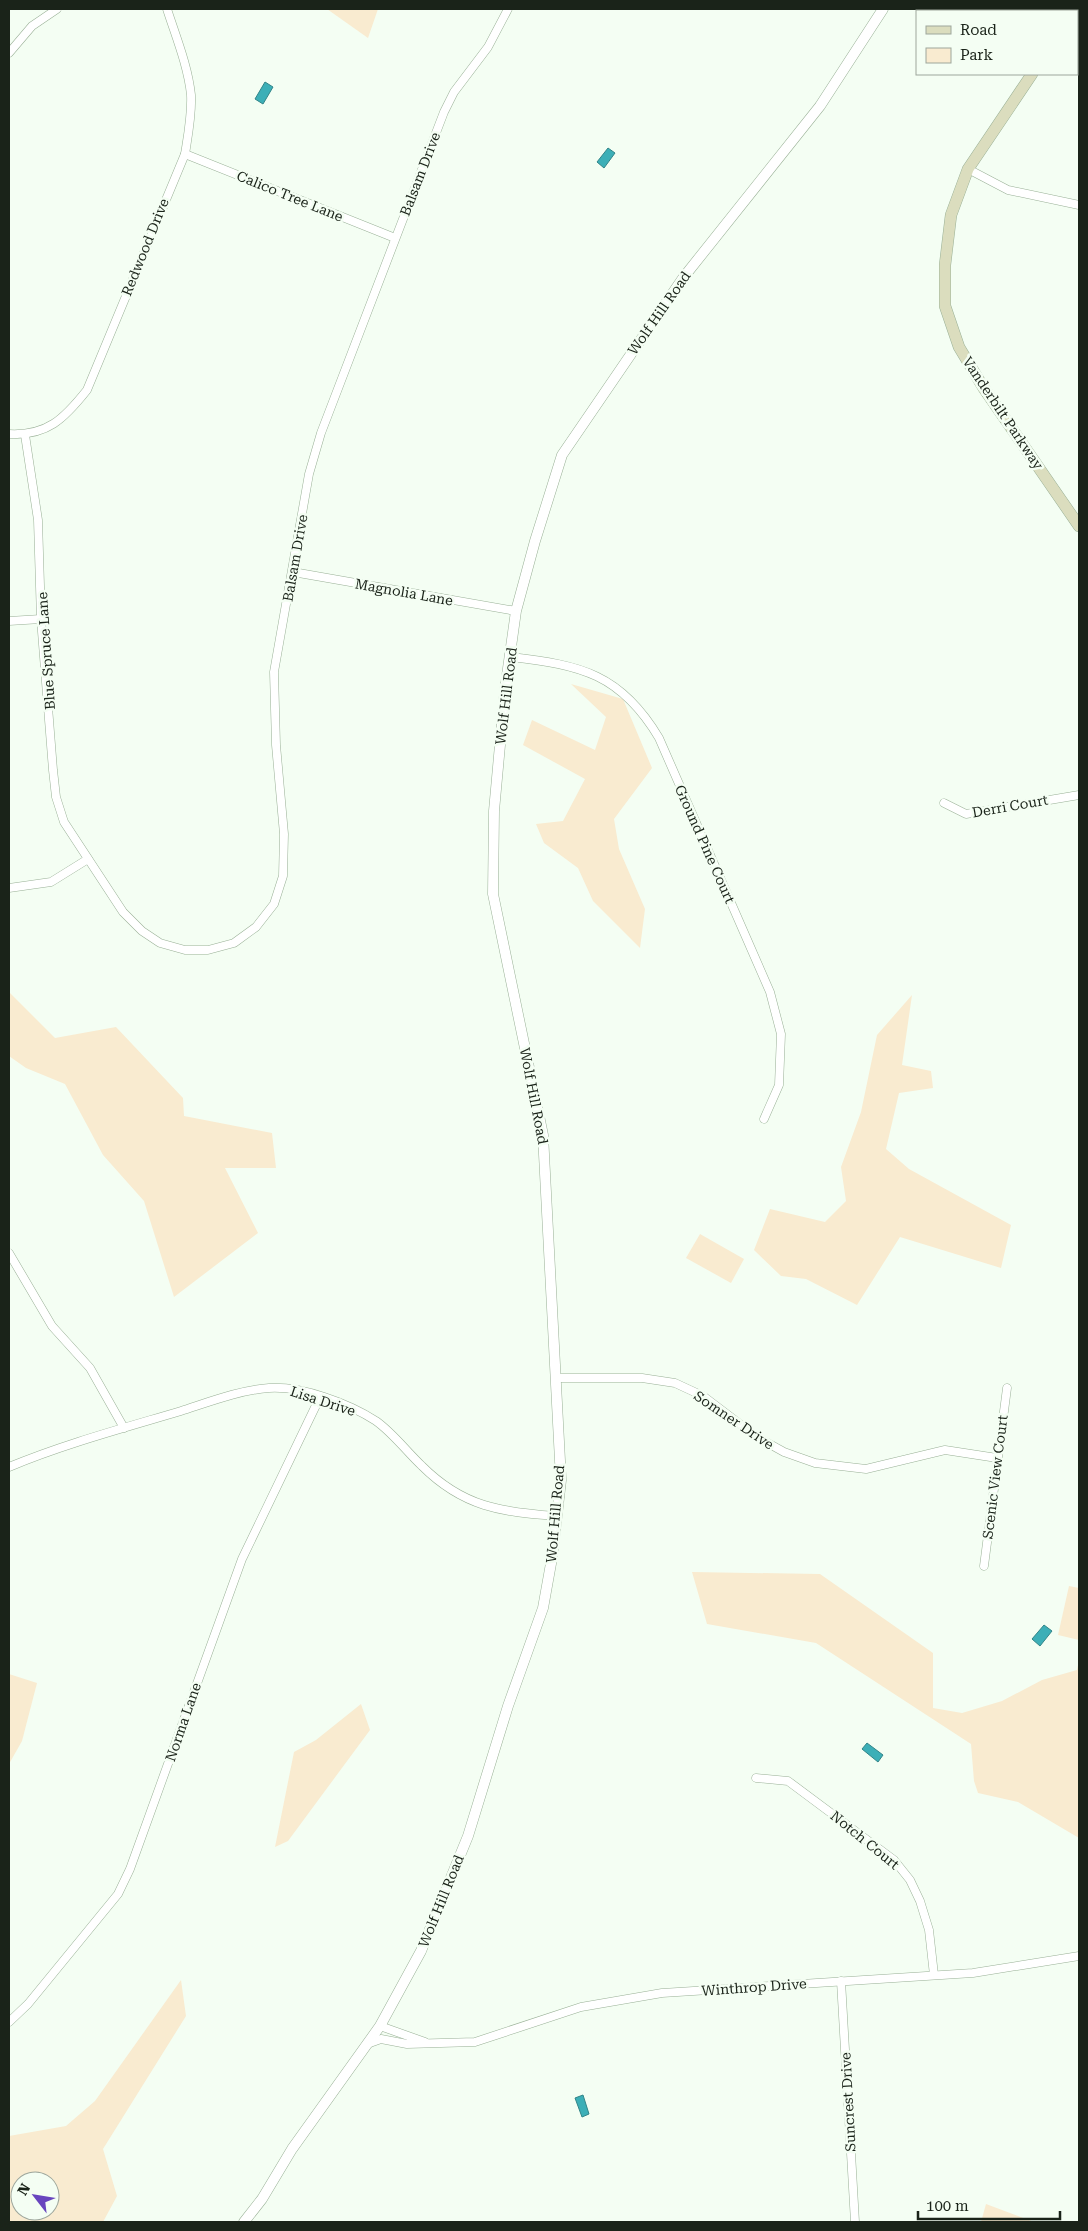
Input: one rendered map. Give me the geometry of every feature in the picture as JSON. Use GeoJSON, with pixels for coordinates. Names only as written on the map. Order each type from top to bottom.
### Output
{"type":"FeatureCollection","features":[{"type":"Feature","properties":{"kind":"main road","name":"Vanderbilt Parkway"},"geometry":{"type":"LineString","coordinates":[[1031,75],[968,169],[951,214],[945,264],[945,306],[959,347],[983,387],[1079,526]]}},
{"type":"Feature","properties":{"kind":"street"},"geometry":{"type":"LineString","coordinates":[[9,53],[32,26],[57,9]]}},
{"type":"Feature","properties":{"kind":"street","name":"Redwood Drive"},"geometry":{"type":"LineString","coordinates":[[9,434],[25,435],[48,428],[68,415],[86,390],[185,154],[190,121],[191,96],[186,70],[167,9]]}},
{"type":"Feature","properties":{"kind":"street","name":"Balsam Drive"},"geometry":{"type":"LineString","coordinates":[[88,859],[123,912],[142,931],[160,943],[184,950],[208,950],[234,942],[256,927],[274,904],[283,876],[284,834],[275,737],[274,672],[309,474],[321,433],[444,112],[454,92],[488,47],[508,9]]}},
{"type":"Feature","properties":{"kind":"street","name":"Wolf Hill Road"},"geometry":{"type":"LineString","coordinates":[[244,2222],[380,2026],[421,1951],[468,1836],[508,1706],[543,1608],[560,1480],[543,1135],[493,894],[494,812],[505,690],[516,611],[562,455],[683,278],[820,106],[883,9]]}},
{"type":"Feature","properties":{"kind":"street","name":"Calico Tree Lane"},"geometry":{"type":"LineString","coordinates":[[185,154],[395,238]]}},
{"type":"Feature","properties":{"kind":"street"},"geometry":{"type":"LineString","coordinates":[[968,169],[1008,190],[1079,205]]}},
{"type":"Feature","properties":{"kind":"street","name":"Blue Spruce Lane"},"geometry":{"type":"LineString","coordinates":[[25,435],[38,520],[42,577],[42,619],[56,797],[64,822],[88,859]]}},
{"type":"Feature","properties":{"kind":"street","name":"Magnolia Lane"},"geometry":{"type":"LineString","coordinates":[[293,572],[516,611]]}},
{"type":"Feature","properties":{"kind":"street"},"geometry":{"type":"LineString","coordinates":[[9,621],[42,619]]}},
{"type":"Feature","properties":{"kind":"street","name":"Ground Pine Court"},"geometry":{"type":"LineString","coordinates":[[511,657],[553,663],[600,676],[624,693],[644,713],[659,738],[770,992],[781,1034],[779,1084],[764,1119]]}},
{"type":"Feature","properties":{"kind":"street","name":"Derri Court"},"geometry":{"type":"LineString","coordinates":[[944,804],[966,814],[1079,795]]}},
{"type":"Feature","properties":{"kind":"street"},"geometry":{"type":"LineString","coordinates":[[9,888],[51,882],[88,859]]}},
{"type":"Feature","properties":{"kind":"street"},"geometry":{"type":"LineString","coordinates":[[9,1253],[52,1326],[90,1368],[124,1428]]}},
{"type":"Feature","properties":{"kind":"street","name":"Somner Drive"},"geometry":{"type":"LineString","coordinates":[[556,1378],[609,1376],[675,1383],[703,1396],[757,1437],[784,1452],[815,1463],[866,1469],[945,1450],[997,1458]]}},
{"type":"Feature","properties":{"kind":"street","name":"Lisa Drive"},"geometry":{"type":"LineString","coordinates":[[9,1467],[124,1428],[246,1392],[269,1388],[292,1389],[352,1407],[378,1423],[434,1478],[458,1495],[487,1508],[514,1513],[556,1516]]}},
{"type":"Feature","properties":{"kind":"street","name":"Scenic View Court"},"geometry":{"type":"LineString","coordinates":[[984,1566],[1007,1388]]}},
{"type":"Feature","properties":{"kind":"street","name":"Norma Lane"},"geometry":{"type":"LineString","coordinates":[[9,2022],[28,2004],[118,1894],[130,1869],[242,1559],[320,1397]]}},
{"type":"Feature","properties":{"kind":"street","name":"Notch Court"},"geometry":{"type":"LineString","coordinates":[[756,1778],[788,1781],[894,1860],[910,1880],[920,1901],[929,1930],[934,1975]]}},
{"type":"Feature","properties":{"kind":"street","name":"Winthrop Drive"},"geometry":{"type":"LineString","coordinates":[[367,2044],[381,2039],[408,2044],[434,2045],[476,2042],[582,2007],[623,1998],[662,1993],[973,1973],[1079,1956]]}},
{"type":"Feature","properties":{"kind":"street","name":"Suncrest Drive"},"geometry":{"type":"LineString","coordinates":[[841,1981],[855,2222]]}},
{"type":"Feature","properties":{"kind":"street","name":"Winthrop Drive"},"geometry":{"type":"LineString","coordinates":[[380,2026],[434,2045]]}},
{"type":"Feature","properties":{"kind":"green space"},"geometry":{"type":"Polygon","coordinates":[[[327,9],[378,9],[368,38],[327,9]]]}},
{"type":"Feature","properties":{"kind":"green space"},"geometry":{"type":"Polygon","coordinates":[[[571,684],[623,699],[652,768],[614,819],[619,849],[645,909],[640,948],[593,901],[578,868],[544,843],[536,824],[563,821],[585,779],[523,745],[532,720],[595,750],[606,717],[571,684]]]}},
{"type":"Feature","properties":{"kind":"green space"},"geometry":{"type":"Polygon","coordinates":[[[9,992],[55,1038],[116,1027],[183,1098],[184,1116],[272,1133],[276,1168],[225,1168],[258,1233],[174,1297],[144,1201],[103,1155],[65,1084],[26,1068],[9,1056],[9,992]]]}},
{"type":"Feature","properties":{"kind":"green space"},"geometry":{"type":"Polygon","coordinates":[[[912,995],[902,1065],[931,1071],[933,1088],[899,1093],[886,1149],[909,1169],[1011,1225],[1001,1268],[900,1237],[857,1305],[806,1279],[781,1276],[754,1250],[770,1209],[825,1222],[846,1201],[841,1167],[861,1112],[877,1035],[912,995]]]}},
{"type":"Feature","properties":{"kind":"green space"},"geometry":{"type":"Polygon","coordinates":[[[700,1234],[744,1259],[731,1283],[686,1258],[700,1234]]]}},
{"type":"Feature","properties":{"kind":"green space"},"geometry":{"type":"Polygon","coordinates":[[[692,1572],[820,1574],[933,1653],[933,1708],[962,1713],[1002,1701],[1042,1680],[1077,1670],[1079,1660],[1079,1838],[1018,1802],[978,1793],[974,1781],[971,1744],[816,1643],[707,1624],[692,1572]]]}},
{"type":"Feature","properties":{"kind":"green space"},"geometry":{"type":"Polygon","coordinates":[[[1069,1586],[1079,1588],[1079,1640],[1058,1635],[1069,1586]]]}},
{"type":"Feature","properties":{"kind":"green space"},"geometry":{"type":"Polygon","coordinates":[[[9,1674],[37,1683],[22,1741],[9,1764],[9,1674]]]}},
{"type":"Feature","properties":{"kind":"green space"},"geometry":{"type":"Polygon","coordinates":[[[361,1704],[370,1730],[288,1841],[275,1847],[294,1752],[316,1740],[361,1704]]]}},
{"type":"Feature","properties":{"kind":"green space"},"geometry":{"type":"Polygon","coordinates":[[[181,1980],[186,2016],[103,2149],[117,2196],[103,2222],[9,2222],[9,2136],[66,2126],[95,2101],[181,1980]]]}},
{"type":"Feature","properties":{"kind":"green space"},"geometry":{"type":"Polygon","coordinates":[[[986,2204],[1034,2222],[981,2222],[986,2204]]]}},
{"type":"Feature","properties":{"kind":"water"},"geometry":{"type":"Polygon","coordinates":[[[265,82],[273,87],[263,104],[255,99],[265,82]]]}},
{"type":"Feature","properties":{"kind":"water"},"geometry":{"type":"Polygon","coordinates":[[[608,148],[615,153],[604,168],[597,162],[608,148]]]}},
{"type":"Feature","properties":{"kind":"water"},"geometry":{"type":"Polygon","coordinates":[[[1044,1625],[1052,1631],[1040,1646],[1032,1639],[1044,1625]]]}},
{"type":"Feature","properties":{"kind":"water"},"geometry":{"type":"Polygon","coordinates":[[[867,1743],[883,1755],[878,1762],[862,1749],[867,1743]]]}},
{"type":"Feature","properties":{"kind":"water"},"geometry":{"type":"Polygon","coordinates":[[[583,2095],[589,2114],[582,2117],[575,2098],[583,2095]]]}}]}
